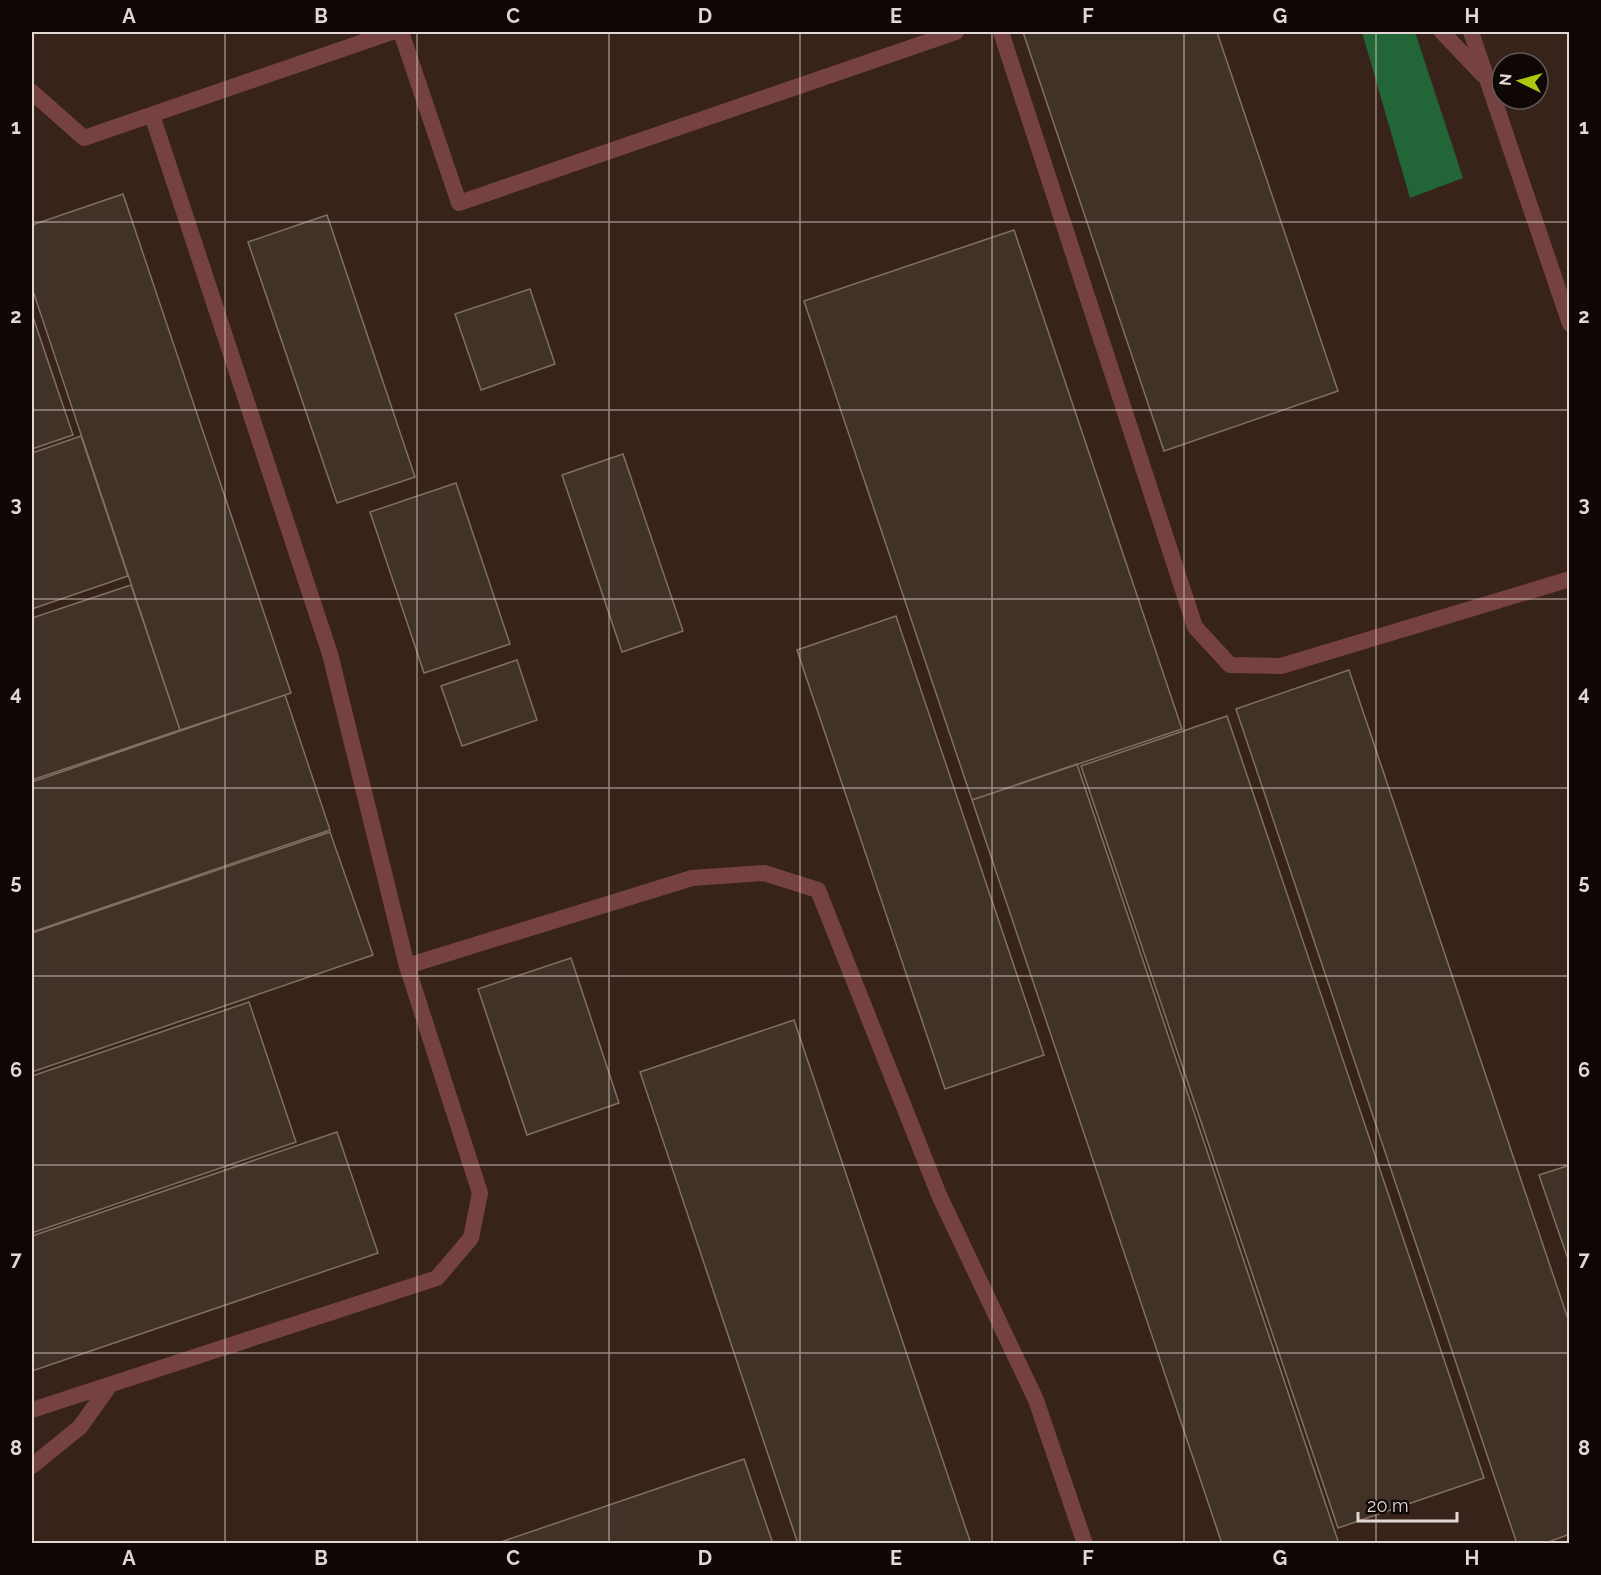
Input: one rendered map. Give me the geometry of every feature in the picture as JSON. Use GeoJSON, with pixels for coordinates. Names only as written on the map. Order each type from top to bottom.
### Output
{"type":"FeatureCollection","features":[{"type":"Feature","properties":{"kind":"lane"},"geometry":{"type":"LineString","coordinates":[[32,92],[84,138],[392,32]]}},
{"type":"Feature","properties":{"kind":"lane"},"geometry":{"type":"LineString","coordinates":[[401,32],[459,203],[956,32]]}},
{"type":"Feature","properties":{"kind":"lane"},"geometry":{"type":"LineString","coordinates":[[1000,32],[1195,627],[1230,665],[1281,666],[1569,579]]}},
{"type":"Feature","properties":{"kind":"lane"},"geometry":{"type":"LineString","coordinates":[[1442,32],[1486,78]]}},
{"type":"Feature","properties":{"kind":"lane"},"geometry":{"type":"LineString","coordinates":[[1471,32],[1569,324]]}},
{"type":"Feature","properties":{"kind":"lane"},"geometry":{"type":"LineString","coordinates":[[32,1410],[437,1278],[471,1238],[480,1193],[407,966],[330,654],[152,115]]}},
{"type":"Feature","properties":{"kind":"lane"},"geometry":{"type":"LineString","coordinates":[[407,966],[692,878],[764,873],[818,890],[939,1195],[1036,1400],[1085,1544]]}},
{"type":"Feature","properties":{"kind":"lane"},"geometry":{"type":"LineString","coordinates":[[32,1466],[80,1427],[110,1385]]}},
{"type":"Feature","properties":{"kind":"shaded area"},"geometry":{"type":"Polygon","coordinates":[[[32,32],[1569,32],[1569,1543],[32,1543],[32,32]]]}},
{"type":"Feature","properties":{"kind":"green space"},"geometry":{"type":"Polygon","coordinates":[[[1362,32],[1415,32],[1463,178],[1410,198],[1362,32]]]}},
{"type":"Feature","properties":{"kind":"building"},"geometry":{"type":"Polygon","coordinates":[[[1023,32],[1217,32],[1338,391],[1164,451],[1023,32]]]}},
{"type":"Feature","properties":{"kind":"building"},"geometry":{"type":"Polygon","coordinates":[[[123,194],[291,693],[180,730],[32,288],[32,225],[123,194]]]}},
{"type":"Feature","properties":{"kind":"building"},"geometry":{"type":"Polygon","coordinates":[[[327,215],[415,477],[337,503],[248,242],[327,215]]]}},
{"type":"Feature","properties":{"kind":"building"},"geometry":{"type":"Polygon","coordinates":[[[1014,230],[1182,729],[972,800],[804,301],[1014,230]]]}},
{"type":"Feature","properties":{"kind":"building"},"geometry":{"type":"Polygon","coordinates":[[[530,289],[555,364],[481,390],[455,314],[530,289]]]}},
{"type":"Feature","properties":{"kind":"building"},"geometry":{"type":"Polygon","coordinates":[[[32,314],[73,435],[32,449],[32,314]]]}},
{"type":"Feature","properties":{"kind":"building"},"geometry":{"type":"Polygon","coordinates":[[[81,436],[128,576],[32,609],[32,453],[81,436]]]}},
{"type":"Feature","properties":{"kind":"building"},"geometry":{"type":"Polygon","coordinates":[[[623,454],[683,631],[622,652],[562,475],[623,454]]]}},
{"type":"Feature","properties":{"kind":"building"},"geometry":{"type":"Polygon","coordinates":[[[456,483],[510,644],[424,673],[370,512],[456,483]]]}},
{"type":"Feature","properties":{"kind":"building"},"geometry":{"type":"Polygon","coordinates":[[[131,585],[180,730],[32,780],[32,618],[131,585]]]}},
{"type":"Feature","properties":{"kind":"building"},"geometry":{"type":"Polygon","coordinates":[[[896,616],[1044,1055],[945,1089],[797,650],[896,616]]]}},
{"type":"Feature","properties":{"kind":"building"},"geometry":{"type":"Polygon","coordinates":[[[517,660],[537,720],[462,746],[441,686],[517,660]]]}},
{"type":"Feature","properties":{"kind":"building"},"geometry":{"type":"Polygon","coordinates":[[[1349,670],[1570,1325],[1570,1534],[1543,1544],[1517,1544],[1236,709],[1349,670]]]}},
{"type":"Feature","properties":{"kind":"building"},"geometry":{"type":"Polygon","coordinates":[[[285,695],[330,830],[32,932],[32,782],[285,695]]]}},
{"type":"Feature","properties":{"kind":"building"},"geometry":{"type":"Polygon","coordinates":[[[1227,716],[1484,1478],[1338,1528],[1081,766],[1227,716]]]}},
{"type":"Feature","properties":{"kind":"building"},"geometry":{"type":"Polygon","coordinates":[[[1077,764],[1339,1544],[1222,1544],[972,800],[1077,764]]]}},
{"type":"Feature","properties":{"kind":"building"},"geometry":{"type":"Polygon","coordinates":[[[330,832],[373,955],[32,1072],[32,933],[330,832]]]}},
{"type":"Feature","properties":{"kind":"building"},"geometry":{"type":"Polygon","coordinates":[[[571,958],[619,1103],[527,1135],[478,989],[571,958]]]}},
{"type":"Feature","properties":{"kind":"building"},"geometry":{"type":"Polygon","coordinates":[[[249,1002],[296,1142],[32,1233],[32,1076],[249,1002]]]}},
{"type":"Feature","properties":{"kind":"building"},"geometry":{"type":"Polygon","coordinates":[[[794,1020],[971,1544],[798,1544],[640,1072],[794,1020]]]}},
{"type":"Feature","properties":{"kind":"building"},"geometry":{"type":"Polygon","coordinates":[[[337,1132],[378,1253],[32,1371],[32,1236],[337,1132]]]}},
{"type":"Feature","properties":{"kind":"building"},"geometry":{"type":"Polygon","coordinates":[[[1570,1165],[1570,1265],[1539,1175],[1570,1165]]]}},
{"type":"Feature","properties":{"kind":"building"},"geometry":{"type":"Polygon","coordinates":[[[744,1459],[773,1544],[495,1544],[744,1459]]]}}]}
